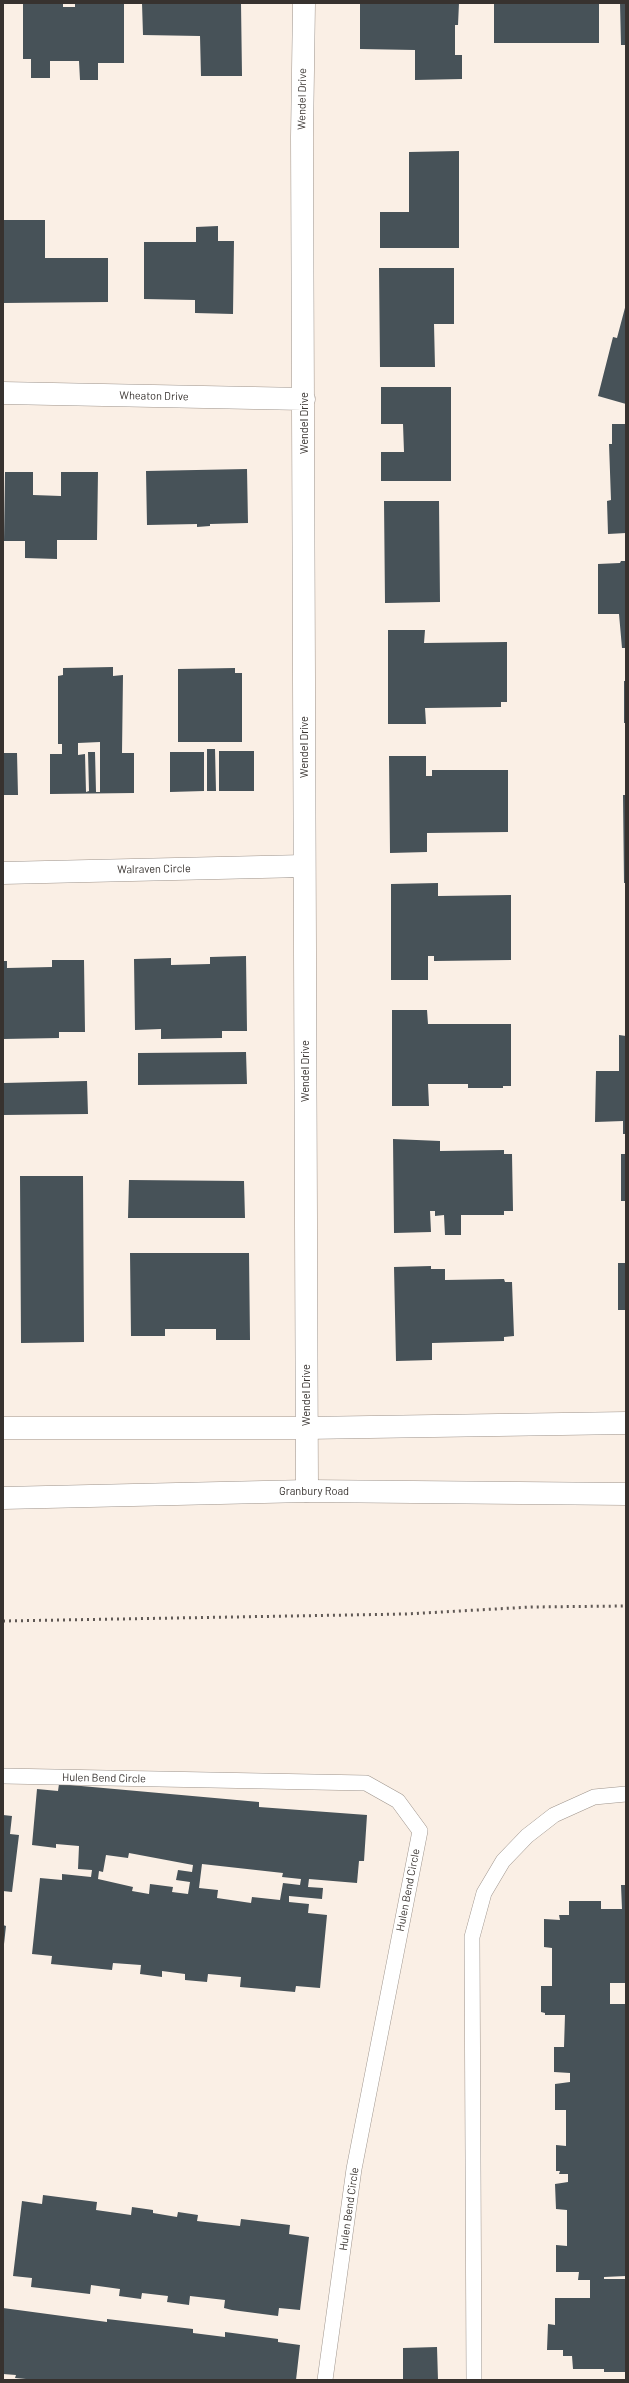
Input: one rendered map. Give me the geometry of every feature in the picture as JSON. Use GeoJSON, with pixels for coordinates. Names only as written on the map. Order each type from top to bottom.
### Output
{"type":"FeatureCollection","features":[{"type":"Feature","properties":{"kind":"street","name":"Wendel Drive"},"geometry":{"type":"LineString","coordinates":[[304,3],[302,137],[307,1491]]}},
{"type":"Feature","properties":{"kind":"street","name":"Wheaton Drive"},"geometry":{"type":"LineString","coordinates":[[3,393],[304,399]]}},
{"type":"Feature","properties":{"kind":"street","name":"Walraven Circle"},"geometry":{"type":"LineString","coordinates":[[3,873],[304,866]]}},
{"type":"Feature","properties":{"kind":"street"},"geometry":{"type":"LineString","coordinates":[[3,1428],[306,1428],[626,1422]]}},
{"type":"Feature","properties":{"kind":"street","name":"Granbury Road"},"geometry":{"type":"LineString","coordinates":[[3,1498],[307,1491],[626,1494]]}},
{"type":"Feature","properties":{"kind":"lane","name":"Hulen Bend Circle"},"geometry":{"type":"LineString","coordinates":[[3,1776],[366,1783],[398,1801],[420,1831],[354,2169],[325,2380]]}},
{"type":"Feature","properties":{"kind":"lane"},"geometry":{"type":"LineString","coordinates":[[474,2380],[472,1937],[484,1893],[503,1861],[526,1836],[554,1815],[594,1797],[626,1794]]}},
{"type":"Feature","properties":{"kind":"building"},"geometry":{"type":"Polygon","coordinates":[[[23,3],[63,3],[63,7],[75,7],[75,3],[124,3],[124,63],[98,63],[98,80],[80,80],[79,61],[50,61],[50,78],[31,78],[31,59],[23,59],[23,3]]]}},
{"type":"Feature","properties":{"kind":"building"},"geometry":{"type":"Polygon","coordinates":[[[142,3],[241,3],[242,76],[201,76],[200,36],[143,35],[142,3]]]}},
{"type":"Feature","properties":{"kind":"building"},"geometry":{"type":"Polygon","coordinates":[[[360,3],[459,3],[458,25],[455,25],[455,55],[462,55],[462,79],[415,80],[415,50],[360,49],[360,3]]]}},
{"type":"Feature","properties":{"kind":"building"},"geometry":{"type":"Polygon","coordinates":[[[494,3],[599,3],[599,43],[494,43],[494,3]]]}},
{"type":"Feature","properties":{"kind":"building"},"geometry":{"type":"Polygon","coordinates":[[[620,3],[626,3],[626,45],[621,45],[620,3]]]}},
{"type":"Feature","properties":{"kind":"building"},"geometry":{"type":"Polygon","coordinates":[[[459,151],[459,248],[380,248],[380,212],[409,212],[409,152],[459,151]]]}},
{"type":"Feature","properties":{"kind":"building"},"geometry":{"type":"Polygon","coordinates":[[[3,220],[45,220],[45,258],[108,258],[108,302],[3,303],[3,220]]]}},
{"type":"Feature","properties":{"kind":"building"},"geometry":{"type":"Polygon","coordinates":[[[218,226],[218,241],[234,241],[233,314],[195,313],[195,300],[144,299],[144,242],[196,242],[196,227],[218,226]]]}},
{"type":"Feature","properties":{"kind":"building"},"geometry":{"type":"Polygon","coordinates":[[[379,268],[454,268],[454,324],[434,324],[435,367],[380,367],[379,268]]]}},
{"type":"Feature","properties":{"kind":"building"},"geometry":{"type":"Polygon","coordinates":[[[626,304],[626,404],[598,396],[613,337],[617,338],[626,304]]]}},
{"type":"Feature","properties":{"kind":"building"},"geometry":{"type":"Polygon","coordinates":[[[381,387],[451,387],[451,481],[381,481],[381,452],[404,452],[403,424],[381,424],[381,387]]]}},
{"type":"Feature","properties":{"kind":"building"},"geometry":{"type":"Polygon","coordinates":[[[612,424],[626,424],[626,533],[608,534],[607,501],[611,500],[609,444],[612,444],[612,424]]]}},
{"type":"Feature","properties":{"kind":"building"},"geometry":{"type":"Polygon","coordinates":[[[247,469],[248,523],[210,524],[210,526],[197,527],[197,524],[147,525],[146,471],[247,469]]]}},
{"type":"Feature","properties":{"kind":"building"},"geometry":{"type":"Polygon","coordinates":[[[5,472],[33,472],[33,495],[61,496],[61,472],[98,472],[97,540],[57,540],[57,559],[25,558],[25,541],[4,541],[5,472]]]}},
{"type":"Feature","properties":{"kind":"building"},"geometry":{"type":"Polygon","coordinates":[[[384,501],[439,501],[440,602],[385,603],[384,501]]]}},
{"type":"Feature","properties":{"kind":"building"},"geometry":{"type":"Polygon","coordinates":[[[621,561],[626,561],[626,648],[622,648],[619,614],[598,614],[598,564],[620,563],[621,561]]]}},
{"type":"Feature","properties":{"kind":"building"},"geometry":{"type":"Polygon","coordinates":[[[388,630],[425,630],[424,643],[507,642],[507,702],[501,702],[501,707],[425,708],[426,724],[388,724],[388,630]]]}},
{"type":"Feature","properties":{"kind":"building"},"geometry":{"type":"Polygon","coordinates":[[[113,667],[113,676],[123,675],[122,753],[134,753],[134,793],[50,794],[50,754],[62,754],[62,744],[58,744],[58,676],[63,675],[63,668],[113,667]],[[100,742],[78,743],[78,755],[85,754],[86,792],[89,791],[88,752],[95,752],[96,792],[100,792],[100,742]]]}},
{"type":"Feature","properties":{"kind":"building"},"geometry":{"type":"Polygon","coordinates":[[[235,668],[235,673],[242,673],[242,742],[178,742],[178,669],[235,668]]]}},
{"type":"Feature","properties":{"kind":"building"},"geometry":{"type":"Polygon","coordinates":[[[624,681],[626,681],[626,723],[624,723],[624,681]]]}},
{"type":"Feature","properties":{"kind":"building"},"geometry":{"type":"Polygon","coordinates":[[[207,749],[215,749],[216,791],[207,791],[207,749]]]}},
{"type":"Feature","properties":{"kind":"building"},"geometry":{"type":"Polygon","coordinates":[[[219,751],[254,751],[254,791],[219,791],[219,751]]]}},
{"type":"Feature","properties":{"kind":"building"},"geometry":{"type":"Polygon","coordinates":[[[170,752],[204,752],[204,791],[170,792],[170,752]]]}},
{"type":"Feature","properties":{"kind":"building"},"geometry":{"type":"Polygon","coordinates":[[[3,753],[17,753],[18,795],[3,795],[3,753]]]}},
{"type":"Feature","properties":{"kind":"building"},"geometry":{"type":"Polygon","coordinates":[[[389,756],[426,756],[426,776],[432,776],[432,770],[508,770],[508,832],[427,833],[427,852],[390,853],[389,756]]]}},
{"type":"Feature","properties":{"kind":"building"},"geometry":{"type":"Polygon","coordinates":[[[623,795],[626,795],[626,883],[624,883],[623,795]]]}},
{"type":"Feature","properties":{"kind":"building"},"geometry":{"type":"Polygon","coordinates":[[[438,883],[438,896],[511,895],[511,960],[434,961],[434,956],[428,956],[428,980],[391,980],[391,884],[438,883]]]}},
{"type":"Feature","properties":{"kind":"building"},"geometry":{"type":"Polygon","coordinates":[[[246,956],[247,1031],[222,1031],[222,1038],[161,1039],[161,1029],[135,1030],[134,959],[171,958],[171,965],[210,964],[210,957],[246,956]]]}},
{"type":"Feature","properties":{"kind":"building"},"geometry":{"type":"Polygon","coordinates":[[[52,960],[84,960],[85,1032],[59,1032],[59,1038],[3,1039],[3,961],[7,961],[7,968],[52,967],[52,960]]]}},
{"type":"Feature","properties":{"kind":"building"},"geometry":{"type":"Polygon","coordinates":[[[392,1010],[427,1010],[428,1024],[511,1024],[511,1086],[503,1086],[503,1088],[468,1088],[468,1084],[428,1084],[429,1106],[392,1106],[392,1010]]]}},
{"type":"Feature","properties":{"kind":"building"},"geometry":{"type":"Polygon","coordinates":[[[619,1035],[626,1036],[626,1134],[623,1134],[623,1121],[595,1122],[596,1071],[619,1071],[619,1035]]]}},
{"type":"Feature","properties":{"kind":"building"},"geometry":{"type":"Polygon","coordinates":[[[246,1052],[247,1084],[138,1085],[138,1053],[246,1052]]]}},
{"type":"Feature","properties":{"kind":"building"},"geometry":{"type":"Polygon","coordinates":[[[87,1081],[88,1114],[3,1115],[3,1083],[87,1081]]]}},
{"type":"Feature","properties":{"kind":"building"},"geometry":{"type":"Polygon","coordinates":[[[393,1139],[440,1141],[440,1151],[504,1150],[504,1154],[512,1154],[513,1211],[504,1211],[504,1215],[461,1215],[461,1235],[445,1235],[444,1215],[435,1216],[435,1211],[430,1211],[431,1232],[394,1233],[393,1139]]]}},
{"type":"Feature","properties":{"kind":"building"},"geometry":{"type":"Polygon","coordinates":[[[621,1154],[626,1154],[626,1201],[621,1201],[621,1154]]]}},
{"type":"Feature","properties":{"kind":"building"},"geometry":{"type":"Polygon","coordinates":[[[20,1176],[83,1176],[84,1342],[21,1343],[20,1176]]]}},
{"type":"Feature","properties":{"kind":"building"},"geometry":{"type":"Polygon","coordinates":[[[129,1180],[244,1181],[245,1218],[128,1218],[129,1180]]]}},
{"type":"Feature","properties":{"kind":"building"},"geometry":{"type":"Polygon","coordinates":[[[130,1253],[249,1253],[250,1340],[216,1340],[216,1329],[165,1329],[165,1336],[131,1336],[130,1253]]]}},
{"type":"Feature","properties":{"kind":"building"},"geometry":{"type":"Polygon","coordinates":[[[618,1263],[626,1263],[626,1310],[618,1310],[618,1263]]]}},
{"type":"Feature","properties":{"kind":"building"},"geometry":{"type":"Polygon","coordinates":[[[431,1266],[431,1269],[445,1269],[445,1280],[504,1279],[505,1282],[512,1282],[514,1336],[504,1337],[504,1341],[432,1343],[432,1360],[396,1361],[394,1267],[431,1266]]]}},
{"type":"Feature","properties":{"kind":"building"},"geometry":{"type":"Polygon","coordinates":[[[59,1784],[259,1802],[259,1807],[367,1815],[364,1861],[359,1861],[357,1883],[309,1879],[308,1887],[323,1888],[322,1899],[289,1896],[289,1902],[309,1904],[308,1913],[327,1915],[320,1988],[296,1986],[295,1992],[240,1987],[241,1977],[208,1974],[207,1982],[185,1980],[185,1974],[162,1971],[162,1977],[140,1974],[141,1965],[113,1963],[112,1970],[51,1964],[52,1956],[32,1954],[40,1878],[62,1880],[62,1874],[91,1877],[92,1870],[78,1869],[79,1846],[56,1844],[56,1848],[32,1845],[37,1789],[58,1791],[59,1784]],[[129,1853],[128,1858],[106,1855],[103,1872],[99,1871],[98,1879],[133,1887],[132,1891],[149,1894],[150,1884],[173,1887],[172,1892],[188,1894],[190,1882],[176,1880],[178,1870],[192,1872],[193,1865],[129,1853]],[[202,1864],[199,1888],[218,1890],[217,1898],[251,1903],[252,1897],[280,1900],[283,1883],[300,1885],[301,1879],[282,1877],[283,1873],[202,1864]]]}},
{"type":"Feature","properties":{"kind":"building"},"geometry":{"type":"Polygon","coordinates":[[[3,1815],[12,1816],[10,1834],[19,1835],[12,1892],[3,1891],[3,1815]]]}},
{"type":"Feature","properties":{"kind":"building"},"geometry":{"type":"Polygon","coordinates":[[[621,1885],[626,1885],[626,1983],[610,1983],[610,2004],[626,2004],[626,2276],[604,2277],[604,2279],[625,2279],[626,2372],[604,2372],[604,2369],[573,2369],[572,2356],[563,2356],[563,2350],[547,2350],[548,2324],[555,2325],[555,2298],[590,2298],[590,2280],[578,2280],[579,2272],[556,2272],[556,2245],[567,2246],[567,2210],[556,2209],[555,2184],[568,2182],[568,2174],[559,2174],[560,2171],[556,2171],[556,2145],[566,2146],[566,2110],[555,2110],[555,2084],[570,2082],[570,2073],[554,2072],[554,2047],[564,2047],[565,2015],[545,2015],[545,2013],[541,2012],[541,1986],[552,1986],[552,1948],[544,1947],[544,1919],[560,1920],[559,1915],[569,1915],[569,1901],[601,1901],[601,1909],[622,1909],[621,1885]]]}},
{"type":"Feature","properties":{"kind":"building"},"geometry":{"type":"Polygon","coordinates":[[[3,1925],[6,1926],[4,1944],[3,1944],[3,1925]]]}},
{"type":"Feature","properties":{"kind":"building"},"geometry":{"type":"Polygon","coordinates":[[[43,2195],[97,2202],[96,2210],[131,2215],[132,2207],[153,2210],[153,2213],[177,2217],[178,2212],[198,2215],[197,2221],[240,2226],[241,2219],[290,2225],[289,2234],[309,2237],[300,2310],[279,2308],[278,2316],[224,2308],[225,2300],[190,2296],[189,2305],[167,2302],[168,2296],[142,2293],[141,2299],[119,2296],[120,2289],[91,2285],[90,2294],[31,2287],[32,2278],[13,2276],[22,2201],[42,2204],[43,2195]]]}},
{"type":"Feature","properties":{"kind":"building"},"geometry":{"type":"Polygon","coordinates":[[[3,2308],[107,2322],[107,2319],[193,2329],[193,2333],[225,2337],[225,2332],[278,2339],[278,2342],[300,2345],[296,2380],[37,2380],[15,2378],[16,2375],[3,2374],[3,2308]]]}},
{"type":"Feature","properties":{"kind":"building"},"geometry":{"type":"Polygon","coordinates":[[[437,2347],[438,2380],[403,2380],[403,2348],[437,2347]]]}},
{"type":"Feature","properties":{"kind":"railway"},"geometry":{"type":"LineString","coordinates":[[3,1621],[406,1614],[531,1607],[626,1606]]}}]}
